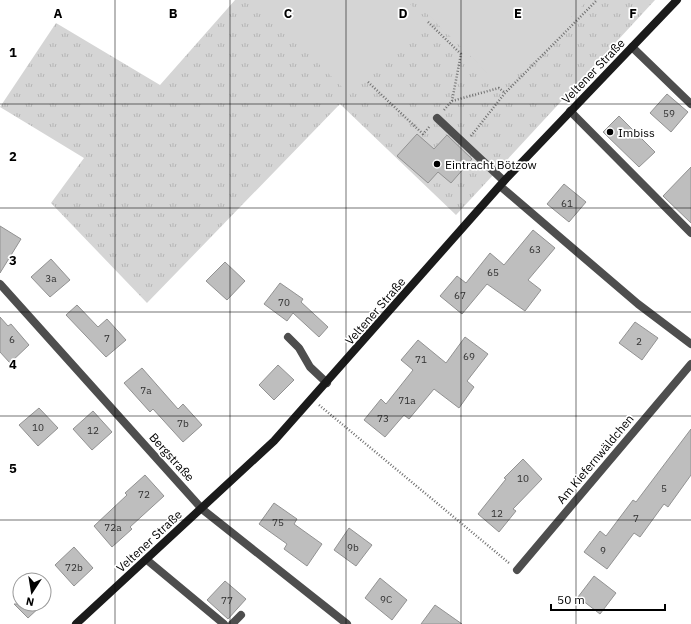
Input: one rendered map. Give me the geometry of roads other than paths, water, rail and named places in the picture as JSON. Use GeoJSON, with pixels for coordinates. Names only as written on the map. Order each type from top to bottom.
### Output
{"type":"FeatureCollection","features":[{"type":"Feature","properties":{"kind":"main road","name":"Veltener Straße"},"geometry":{"type":"LineString","coordinates":[[76,624],[274,441],[502,184],[677,0]]}},
{"type":"Feature","properties":{"kind":"street"},"geometry":{"type":"LineString","coordinates":[[632,47],[691,104]]}},
{"type":"Feature","properties":{"kind":"street"},"geometry":{"type":"LineString","coordinates":[[570,111],[691,233]]}},
{"type":"Feature","properties":{"kind":"street"},"geometry":{"type":"LineString","coordinates":[[437,118],[465,144],[502,184],[638,304],[691,344]]}},
{"type":"Feature","properties":{"kind":"street","name":"Bergstraße"},"geometry":{"type":"LineString","coordinates":[[0,284],[202,509],[347,624]]}},
{"type":"Feature","properties":{"kind":"street"},"geometry":{"type":"LineString","coordinates":[[288,337],[299,348],[310,367],[327,383]]}},
{"type":"Feature","properties":{"kind":"street","name":"Am Kiefernwäldchen"},"geometry":{"type":"LineString","coordinates":[[517,570],[691,364]]}},
{"type":"Feature","properties":{"kind":"street"},"geometry":{"type":"LineString","coordinates":[[147,560],[224,624]]}},
{"type":"Feature","properties":{"kind":"street"},"geometry":{"type":"LineString","coordinates":[[232,624],[241,614]]}},
{"type":"Feature","properties":{"kind":"place","name":"Imbiss"},"geometry":{"type":"Point","coordinates":[610,132]}},
{"type":"Feature","properties":{"kind":"place","name":"Eintracht Bötzow"},"geometry":{"type":"Point","coordinates":[437,164]}}]}
